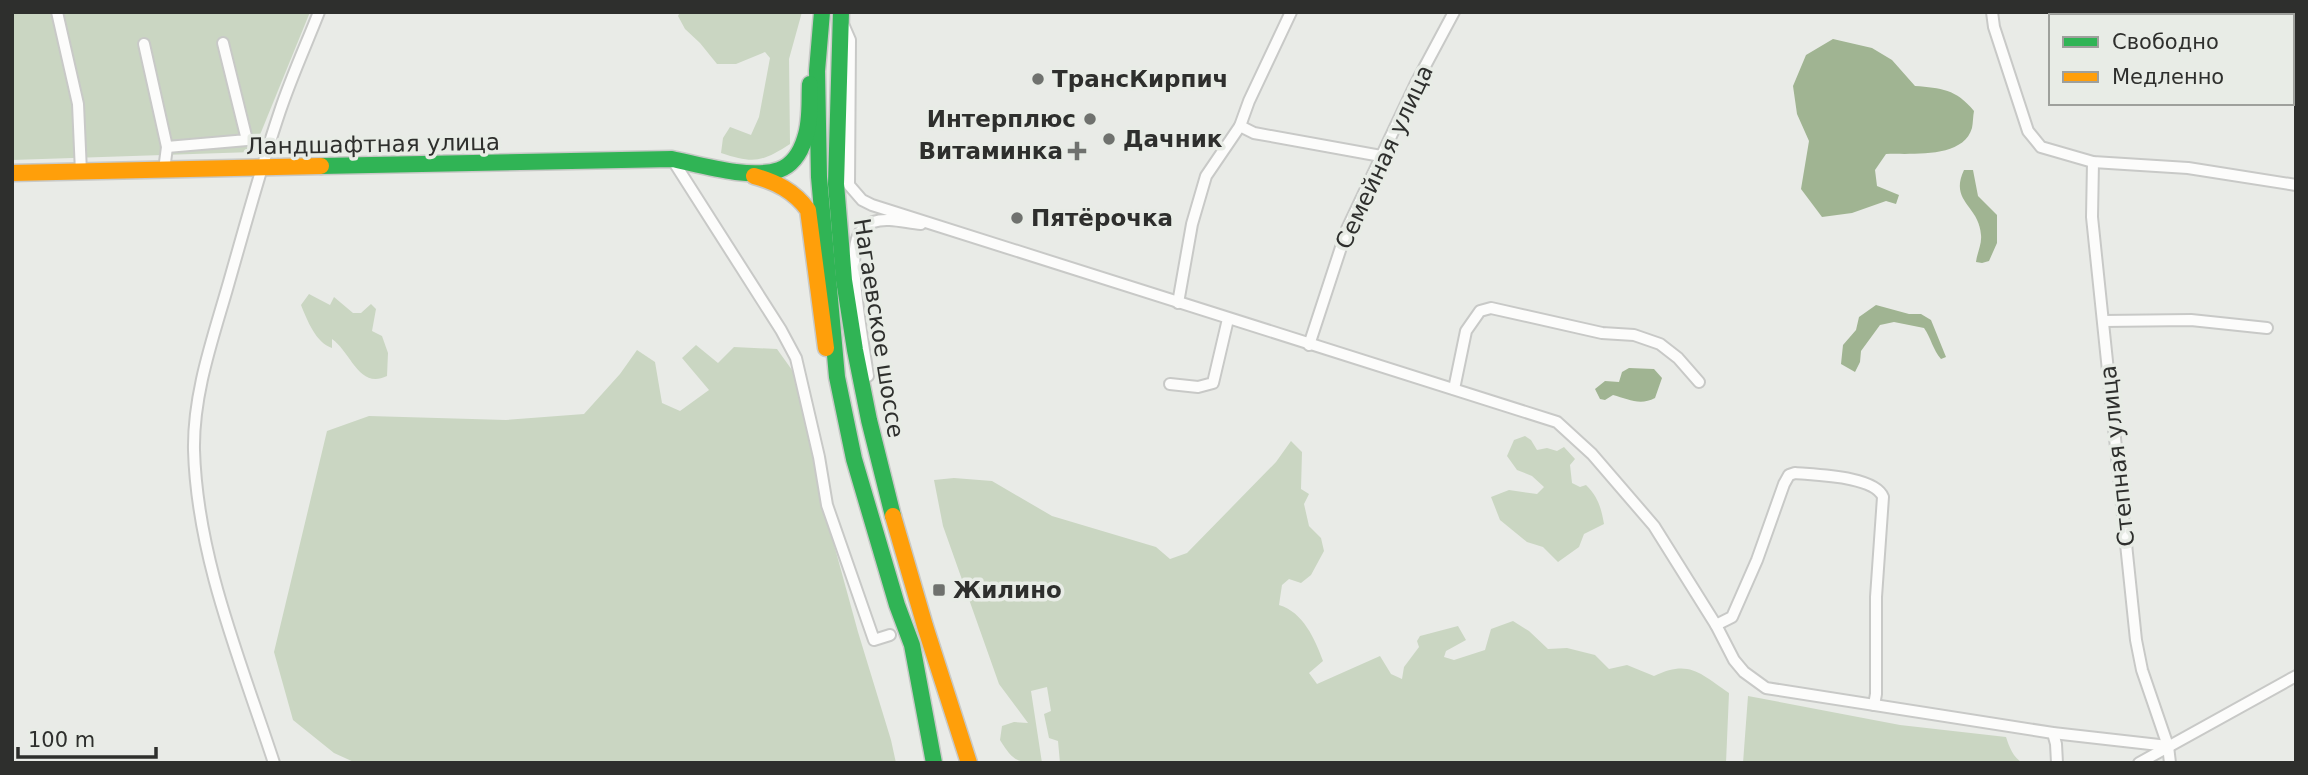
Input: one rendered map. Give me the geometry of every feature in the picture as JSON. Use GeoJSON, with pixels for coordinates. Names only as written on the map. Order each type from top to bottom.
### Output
{"type":"FeatureCollection","features":[{"type":"Feature","properties":{"kind":"main road"},"geometry":{"type":"LineString","coordinates":[[735,170],[778,170],[789,164],[803,146],[808,123],[814,12]]}},
{"type":"Feature","properties":{"kind":"main road","name":"Нагаевское шоссе"},"geometry":{"type":"LineString","coordinates":[[822,12],[817,71],[819,177],[837,377],[854,459],[897,605],[910,638],[934,763]]}},
{"type":"Feature","properties":{"kind":"main road","name":"Нагаевское шоссе"},"geometry":{"type":"LineString","coordinates":[[841,15],[837,206],[862,395],[888,501],[970,763]]}},
{"type":"Feature","properties":{"kind":"main road","name":"Ландшафтная улица"},"geometry":{"type":"LineString","coordinates":[[12,173],[261,170],[672,159],[735,170]]}},
{"type":"Feature","properties":{"kind":"main road"},"geometry":{"type":"LineString","coordinates":[[735,170],[787,188],[800,197],[808,210],[827,361],[837,377]]}},
{"type":"Feature","properties":{"kind":"main road"},"geometry":{"type":"LineString","coordinates":[[955,719],[957,744],[963,763]]}},
{"type":"Feature","properties":{"kind":"main road"},"geometry":{"type":"LineString","coordinates":[[929,732],[941,763]]}},
{"type":"Feature","properties":{"kind":"street"},"geometry":{"type":"LineString","coordinates":[[57,12],[78,104],[81,172]]}},
{"type":"Feature","properties":{"kind":"street"},"geometry":{"type":"LineString","coordinates":[[1178,303],[1192,224],[1206,176],[1240,126],[1291,12]]}},
{"type":"Feature","properties":{"kind":"street","name":"Семейная улица"},"geometry":{"type":"LineString","coordinates":[[1309,345],[1347,229],[1416,83],[1454,12]]}},
{"type":"Feature","properties":{"kind":"street"},"geometry":{"type":"LineString","coordinates":[[1992,12],[1994,27],[2028,131],[2042,147],[2093,162],[2188,168],[2296,185]]}},
{"type":"Feature","properties":{"kind":"street"},"geometry":{"type":"LineString","coordinates":[[274,763],[212,570],[203,528],[194,449],[195,423],[205,363],[261,170],[314,14]]}},
{"type":"Feature","properties":{"kind":"street"},"geometry":{"type":"LineString","coordinates":[[841,15],[850,40],[849,184],[862,200],[1309,345],[1557,422],[1592,453],[1654,526],[1716,625],[1734,660],[1744,672],[1766,688],[2053,733],[2168,746]]}},
{"type":"Feature","properties":{"kind":"street"},"geometry":{"type":"LineString","coordinates":[[167,146],[247,140],[223,43]]}},
{"type":"Feature","properties":{"kind":"street"},"geometry":{"type":"LineString","coordinates":[[144,44],[167,146],[164,170]]}},
{"type":"Feature","properties":{"kind":"street"},"geometry":{"type":"LineString","coordinates":[[1240,126],[1254,133],[1381,156]]}},
{"type":"Feature","properties":{"kind":"street"},"geometry":{"type":"LineString","coordinates":[[672,159],[796,358],[827,505],[874,640],[890,635]]}},
{"type":"Feature","properties":{"kind":"street","name":"Степная улица"},"geometry":{"type":"LineString","coordinates":[[2093,162],[2092,217],[2136,640],[2142,670],[2168,746],[2170,763]]}},
{"type":"Feature","properties":{"kind":"street"},"geometry":{"type":"LineString","coordinates":[[862,395],[868,376],[854,262],[858,235],[876,221],[935,225]]}},
{"type":"Feature","properties":{"kind":"street"},"geometry":{"type":"LineString","coordinates":[[1454,389],[1466,331],[1480,311],[1491,308],[1647,339],[1660,344],[1678,358],[1699,382]]}},
{"type":"Feature","properties":{"kind":"street"},"geometry":{"type":"LineString","coordinates":[[1170,384],[1198,387],[1213,383],[1228,319]]}},
{"type":"Feature","properties":{"kind":"street"},"geometry":{"type":"LineString","coordinates":[[2103,321],[2191,320],[2267,328]]}},
{"type":"Feature","properties":{"kind":"street"},"geometry":{"type":"LineString","coordinates":[[1716,625],[1732,617],[1789,475],[1795,472],[1858,481],[1874,486],[1880,490],[1883,497],[1876,597],[1874,705]]}},
{"type":"Feature","properties":{"kind":"street"},"geometry":{"type":"LineString","coordinates":[[2139,763],[2296,676]]}},
{"type":"Feature","properties":{"kind":"street"},"geometry":{"type":"LineString","coordinates":[[2053,733],[2057,763]]}},
{"type":"Feature","properties":{"kind":"shaded area"},"geometry":{"type":"Polygon","coordinates":[[[12,12],[310,12],[253,152],[12,160],[12,12]]]}},
{"type":"Feature","properties":{"kind":"shaded area"},"geometry":{"type":"Polygon","coordinates":[[[680,12],[802,12],[789,59],[790,144],[765,158],[750,160],[721,153],[723,138],[730,127],[751,135],[759,117],[770,58],[765,52],[736,64],[717,64],[685,29],[678,16],[680,12]]]}},
{"type":"Feature","properties":{"kind":"shaded area"},"geometry":{"type":"Polygon","coordinates":[[[1833,39],[1872,48],[1892,60],[1915,86],[1948,91],[1961,98],[1974,111],[1972,128],[1967,138],[1958,145],[1947,150],[1922,154],[1886,154],[1875,170],[1877,186],[1899,195],[1896,204],[1886,201],[1852,213],[1822,217],[1801,189],[1809,141],[1797,114],[1793,86],[1806,55],[1833,39]]]}},
{"type":"Feature","properties":{"kind":"shaded area"},"geometry":{"type":"Polygon","coordinates":[[[1964,170],[1973,170],[1978,196],[1997,215],[1997,243],[1989,261],[1982,263],[1976,262],[1981,238],[1979,225],[1960,189],[1964,170]]]}},
{"type":"Feature","properties":{"kind":"shaded area"},"geometry":{"type":"Polygon","coordinates":[[[309,294],[330,305],[334,297],[353,313],[361,313],[371,304],[376,309],[372,331],[382,336],[388,353],[387,376],[369,378],[356,368],[332,339],[332,348],[321,341],[301,305],[309,294]]]}},
{"type":"Feature","properties":{"kind":"shaded area"},"geometry":{"type":"Polygon","coordinates":[[[1876,305],[1909,314],[1921,314],[1931,320],[1946,357],[1941,359],[1924,328],[1894,322],[1880,325],[1861,351],[1855,372],[1841,364],[1843,345],[1856,330],[1859,317],[1876,305]]]}},
{"type":"Feature","properties":{"kind":"shaded area"},"geometry":{"type":"Polygon","coordinates":[[[696,345],[718,363],[734,347],[777,349],[797,377],[815,432],[822,501],[896,763],[356,763],[334,753],[293,720],[274,652],[327,431],[369,416],[506,420],[584,414],[620,374],[637,350],[655,362],[662,403],[680,411],[709,390],[682,358],[696,345]]]}},
{"type":"Feature","properties":{"kind":"shaded area"},"geometry":{"type":"Polygon","coordinates":[[[1629,368],[1654,369],[1662,378],[1655,398],[1639,402],[1613,395],[1605,400],[1600,399],[1595,389],[1605,381],[1619,382],[1622,372],[1629,368]]]}},
{"type":"Feature","properties":{"kind":"shaded area"},"geometry":{"type":"Polygon","coordinates":[[[1525,436],[1537,450],[1547,448],[1557,451],[1564,447],[1575,459],[1570,465],[1572,483],[1580,487],[1586,485],[1602,512],[1604,524],[1584,534],[1579,547],[1558,562],[1543,547],[1527,542],[1500,520],[1491,497],[1509,490],[1537,494],[1544,487],[1532,476],[1517,470],[1507,456],[1514,440],[1525,436]]]}},
{"type":"Feature","properties":{"kind":"shaded area"},"geometry":{"type":"Polygon","coordinates":[[[1291,441],[1302,452],[1301,489],[1309,494],[1304,504],[1309,526],[1321,538],[1324,551],[1311,575],[1301,583],[1289,579],[1282,585],[1279,605],[1301,620],[1316,644],[1323,661],[1309,673],[1317,684],[1380,656],[1391,674],[1402,679],[1404,667],[1419,647],[1417,641],[1420,636],[1458,626],[1466,640],[1446,651],[1444,657],[1454,660],[1485,650],[1491,629],[1513,621],[1529,631],[1548,649],[1567,648],[1595,655],[1609,669],[1627,665],[1654,676],[1676,669],[1702,674],[1729,693],[1726,763],[1060,763],[1058,741],[1049,738],[1044,714],[1051,711],[1047,687],[1031,691],[1042,763],[1021,761],[1012,757],[1000,740],[1002,726],[1014,722],[1028,723],[999,684],[943,526],[934,480],[954,478],[992,481],[1052,516],[1156,547],[1170,559],[1187,553],[1276,462],[1291,441]]]}},
{"type":"Feature","properties":{"kind":"shaded area"},"geometry":{"type":"Polygon","coordinates":[[[1748,696],[1900,725],[2006,737],[2014,755],[2023,763],[1743,763],[1748,696]]]}},
{"type":"Feature","properties":{"kind":"traffic: fast"},"geometry":{"type":"LineString","coordinates":[[822,12],[817,71],[819,177],[837,377],[854,459],[897,605],[912,645],[934,763]]}},
{"type":"Feature","properties":{"kind":"traffic: fast"},"geometry":{"type":"LineString","coordinates":[[841,12],[836,184],[844,280],[869,420],[893,516]]}},
{"type":"Feature","properties":{"kind":"traffic: fast"},"geometry":{"type":"LineString","coordinates":[[321,166],[672,159],[726,170],[767,173],[788,165],[801,148],[808,125],[810,84]]}},
{"type":"Feature","properties":{"kind":"traffic: slow"},"geometry":{"type":"LineString","coordinates":[[12,173],[321,166]]}},
{"type":"Feature","properties":{"kind":"traffic: slow"},"geometry":{"type":"LineString","coordinates":[[754,176],[784,188],[808,210],[826,348]]}},
{"type":"Feature","properties":{"kind":"traffic: slow"},"geometry":{"type":"LineString","coordinates":[[893,516],[969,763]]}},
{"type":"Feature","properties":{"kind":"place","name":"ТрансКирпич"},"geometry":{"type":"Point","coordinates":[1038,79]}},
{"type":"Feature","properties":{"kind":"place","name":"Интерплюс"},"geometry":{"type":"Point","coordinates":[1090,119]}},
{"type":"Feature","properties":{"kind":"place","name":"Дачник"},"geometry":{"type":"Point","coordinates":[1109,139]}},
{"type":"Feature","properties":{"kind":"place","name":"Витаминка"},"geometry":{"type":"Point","coordinates":[1077,151]}},
{"type":"Feature","properties":{"kind":"place","name":"Пятёрочка"},"geometry":{"type":"Point","coordinates":[1017,218]}},
{"type":"Feature","properties":{"kind":"place","name":"Жилино"},"geometry":{"type":"Point","coordinates":[939,590]}}]}
